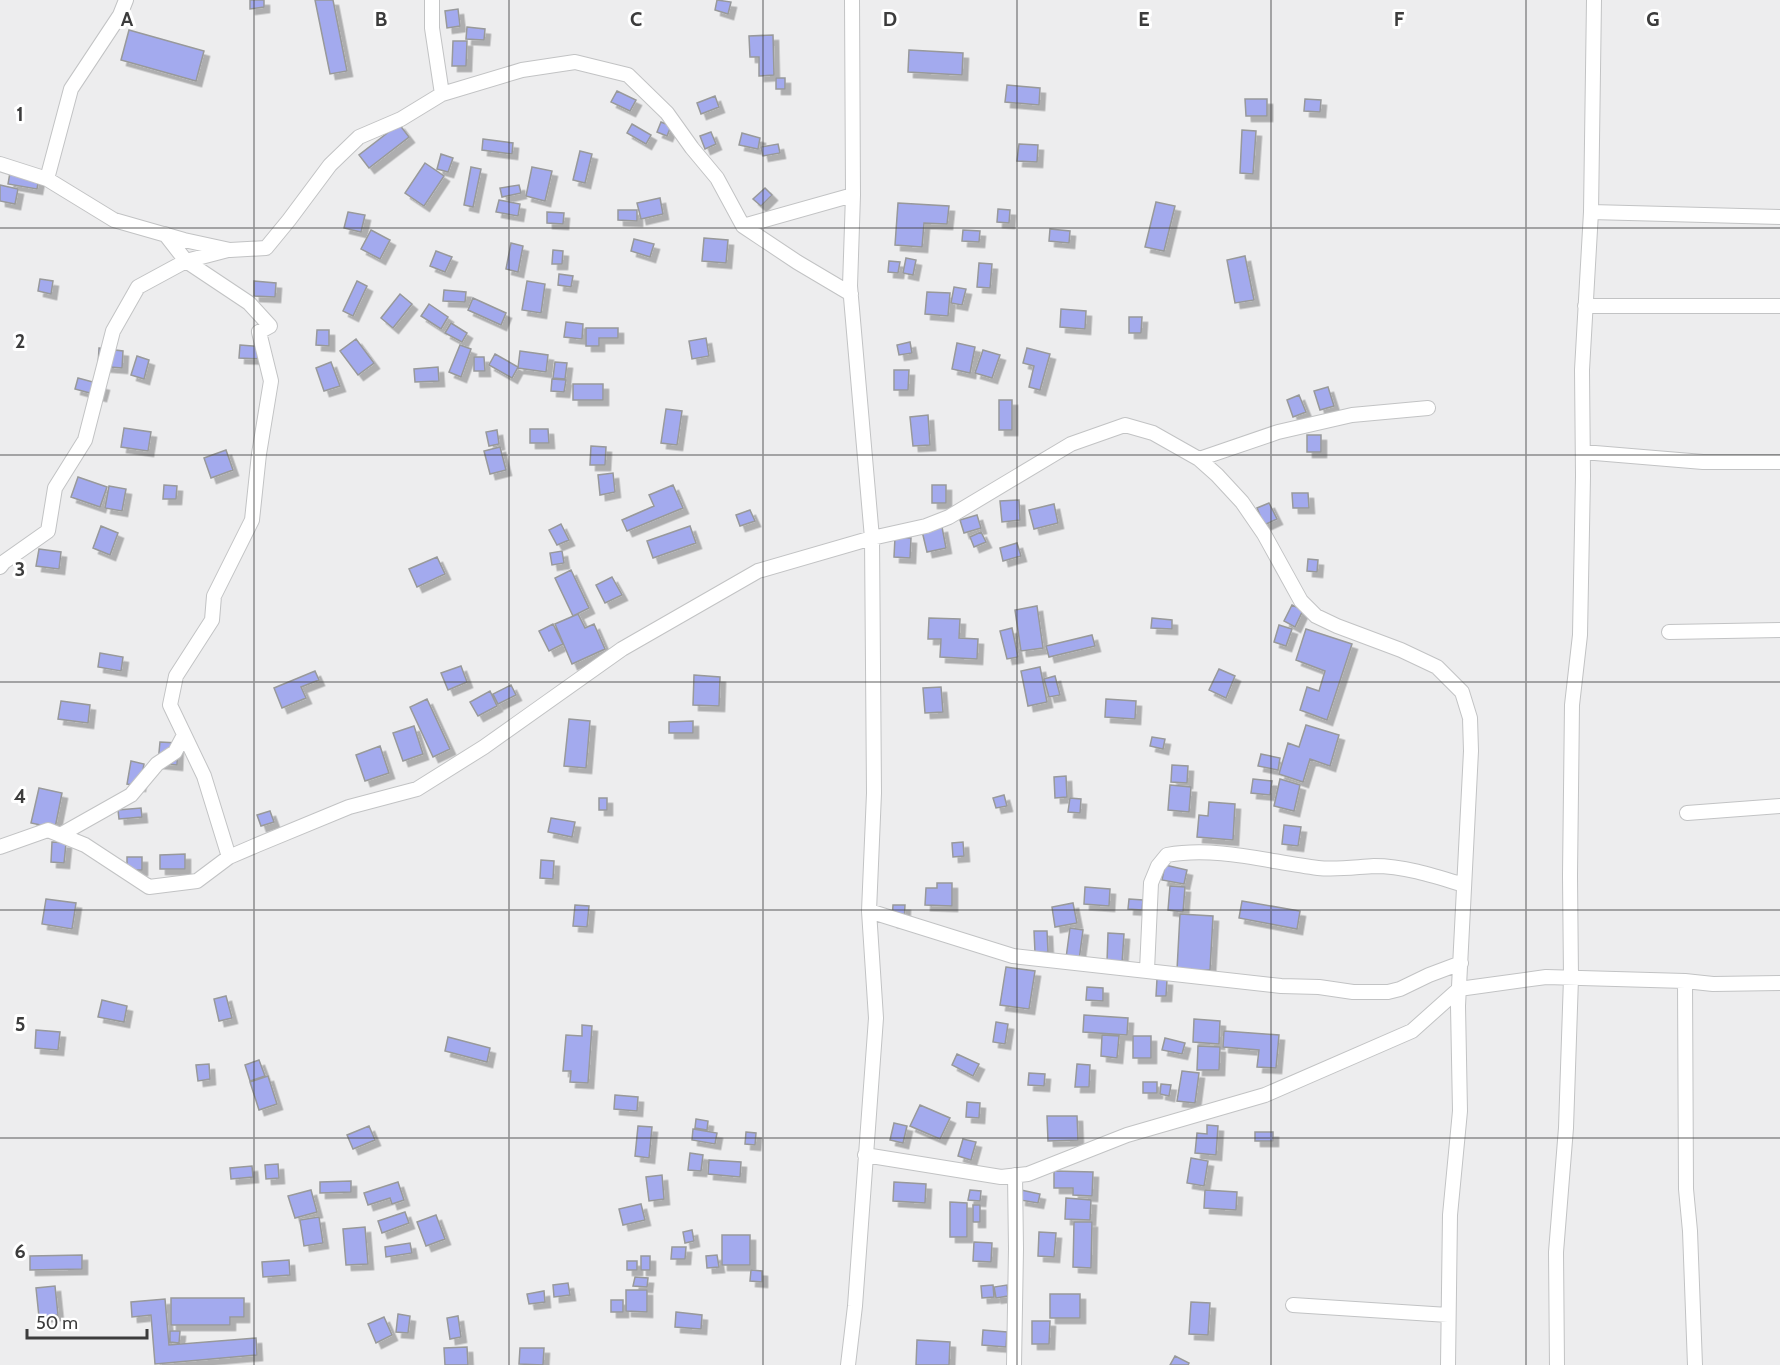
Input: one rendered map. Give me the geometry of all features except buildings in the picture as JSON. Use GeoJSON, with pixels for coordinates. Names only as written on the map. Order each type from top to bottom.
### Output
{"type":"FeatureCollection","features":[{"type":"Feature","properties":{"kind":"street"},"geometry":{"type":"LineString","coordinates":[[47,179],[71,89],[120,15],[126,0]]}},
{"type":"Feature","properties":{"kind":"street"},"geometry":{"type":"LineString","coordinates":[[432,0],[432,28],[441,94]]}},
{"type":"Feature","properties":{"kind":"street"},"geometry":{"type":"LineString","coordinates":[[848,1365],[855,1306],[876,1018],[869,911],[874,793],[872,538],[850,294],[854,195],[852,0]]}},
{"type":"Feature","properties":{"kind":"street"},"geometry":{"type":"LineString","coordinates":[[1557,1365],[1556,1252],[1566,1128],[1571,978],[1572,705],[1580,635],[1582,370],[1591,212],[1594,0]]}},
{"type":"Feature","properties":{"kind":"street"},"geometry":{"type":"LineString","coordinates":[[0,567],[48,531],[55,488],[85,440],[113,331],[138,287],[186,261],[230,250],[266,248],[290,220],[330,165],[359,137],[401,119],[441,94],[522,70],[574,62],[628,75],[667,113],[717,178],[743,226],[850,294]]}},
{"type":"Feature","properties":{"kind":"street"},"geometry":{"type":"LineString","coordinates":[[0,164],[47,179],[114,220],[230,250]]}},
{"type":"Feature","properties":{"kind":"street"},"geometry":{"type":"LineString","coordinates":[[743,226],[854,195]]}},
{"type":"Feature","properties":{"kind":"street"},"geometry":{"type":"LineString","coordinates":[[1591,212],[1780,217]]}},
{"type":"Feature","properties":{"kind":"street"},"geometry":{"type":"LineString","coordinates":[[165,234],[186,261],[249,303],[270,326],[259,332],[271,381],[259,454],[252,520],[214,596],[212,620],[176,676],[170,705],[204,776],[229,857]]}},
{"type":"Feature","properties":{"kind":"street"},"geometry":{"type":"LineString","coordinates":[[1584,306],[1780,306]]}},
{"type":"Feature","properties":{"kind":"street"},"geometry":{"type":"LineString","coordinates":[[1199,459],[1278,432],[1352,415],[1428,408]]}},
{"type":"Feature","properties":{"kind":"street"},"geometry":{"type":"LineString","coordinates":[[0,847],[48,830],[85,845],[149,887],[197,881],[229,857],[349,807],[417,789],[484,747],[622,649],[758,571],[872,538],[926,526],[949,517],[1071,444],[1125,425],[1153,433],[1199,459],[1242,502],[1264,534],[1301,601],[1316,616],[1337,627],[1401,650],[1437,667],[1462,692],[1470,718],[1471,751],[1459,989],[1460,1122],[1450,1215],[1448,1365]]}},
{"type":"Feature","properties":{"kind":"street"},"geometry":{"type":"LineString","coordinates":[[1583,452],[1703,462],[1780,462]]}},
{"type":"Feature","properties":{"kind":"street"},"geometry":{"type":"LineString","coordinates":[[1669,632],[1780,630]]}},
{"type":"Feature","properties":{"kind":"street"},"geometry":{"type":"LineString","coordinates":[[60,835],[131,795],[157,764],[175,752],[184,735]]}},
{"type":"Feature","properties":{"kind":"street"},"geometry":{"type":"LineString","coordinates":[[1687,813],[1780,806]]}},
{"type":"Feature","properties":{"kind":"street"},"geometry":{"type":"LineString","coordinates":[[1147,970],[1151,883],[1158,866],[1167,855],[1184,852],[1250,857],[1326,869],[1376,866],[1424,872],[1464,885]]}},
{"type":"Feature","properties":{"kind":"street"},"geometry":{"type":"LineString","coordinates":[[869,911],[1013,956],[1121,970],[1147,970],[1281,986],[1319,987],[1353,992],[1388,992],[1461,963]]}},
{"type":"Feature","properties":{"kind":"street"},"geometry":{"type":"LineString","coordinates":[[865,1155],[1001,1177],[1028,1174],[1126,1135],[1265,1095],[1412,1031],[1459,989],[1546,977],[1685,981],[1713,984],[1780,983]]}},
{"type":"Feature","properties":{"kind":"street"},"geometry":{"type":"LineString","coordinates":[[1685,981],[1686,1189],[1690,1231],[1695,1365]]}},
{"type":"Feature","properties":{"kind":"street"},"geometry":{"type":"LineString","coordinates":[[1014,1365],[1015,1175]]}},
{"type":"Feature","properties":{"kind":"street"},"geometry":{"type":"LineString","coordinates":[[1293,1305],[1448,1315]]}}]}
